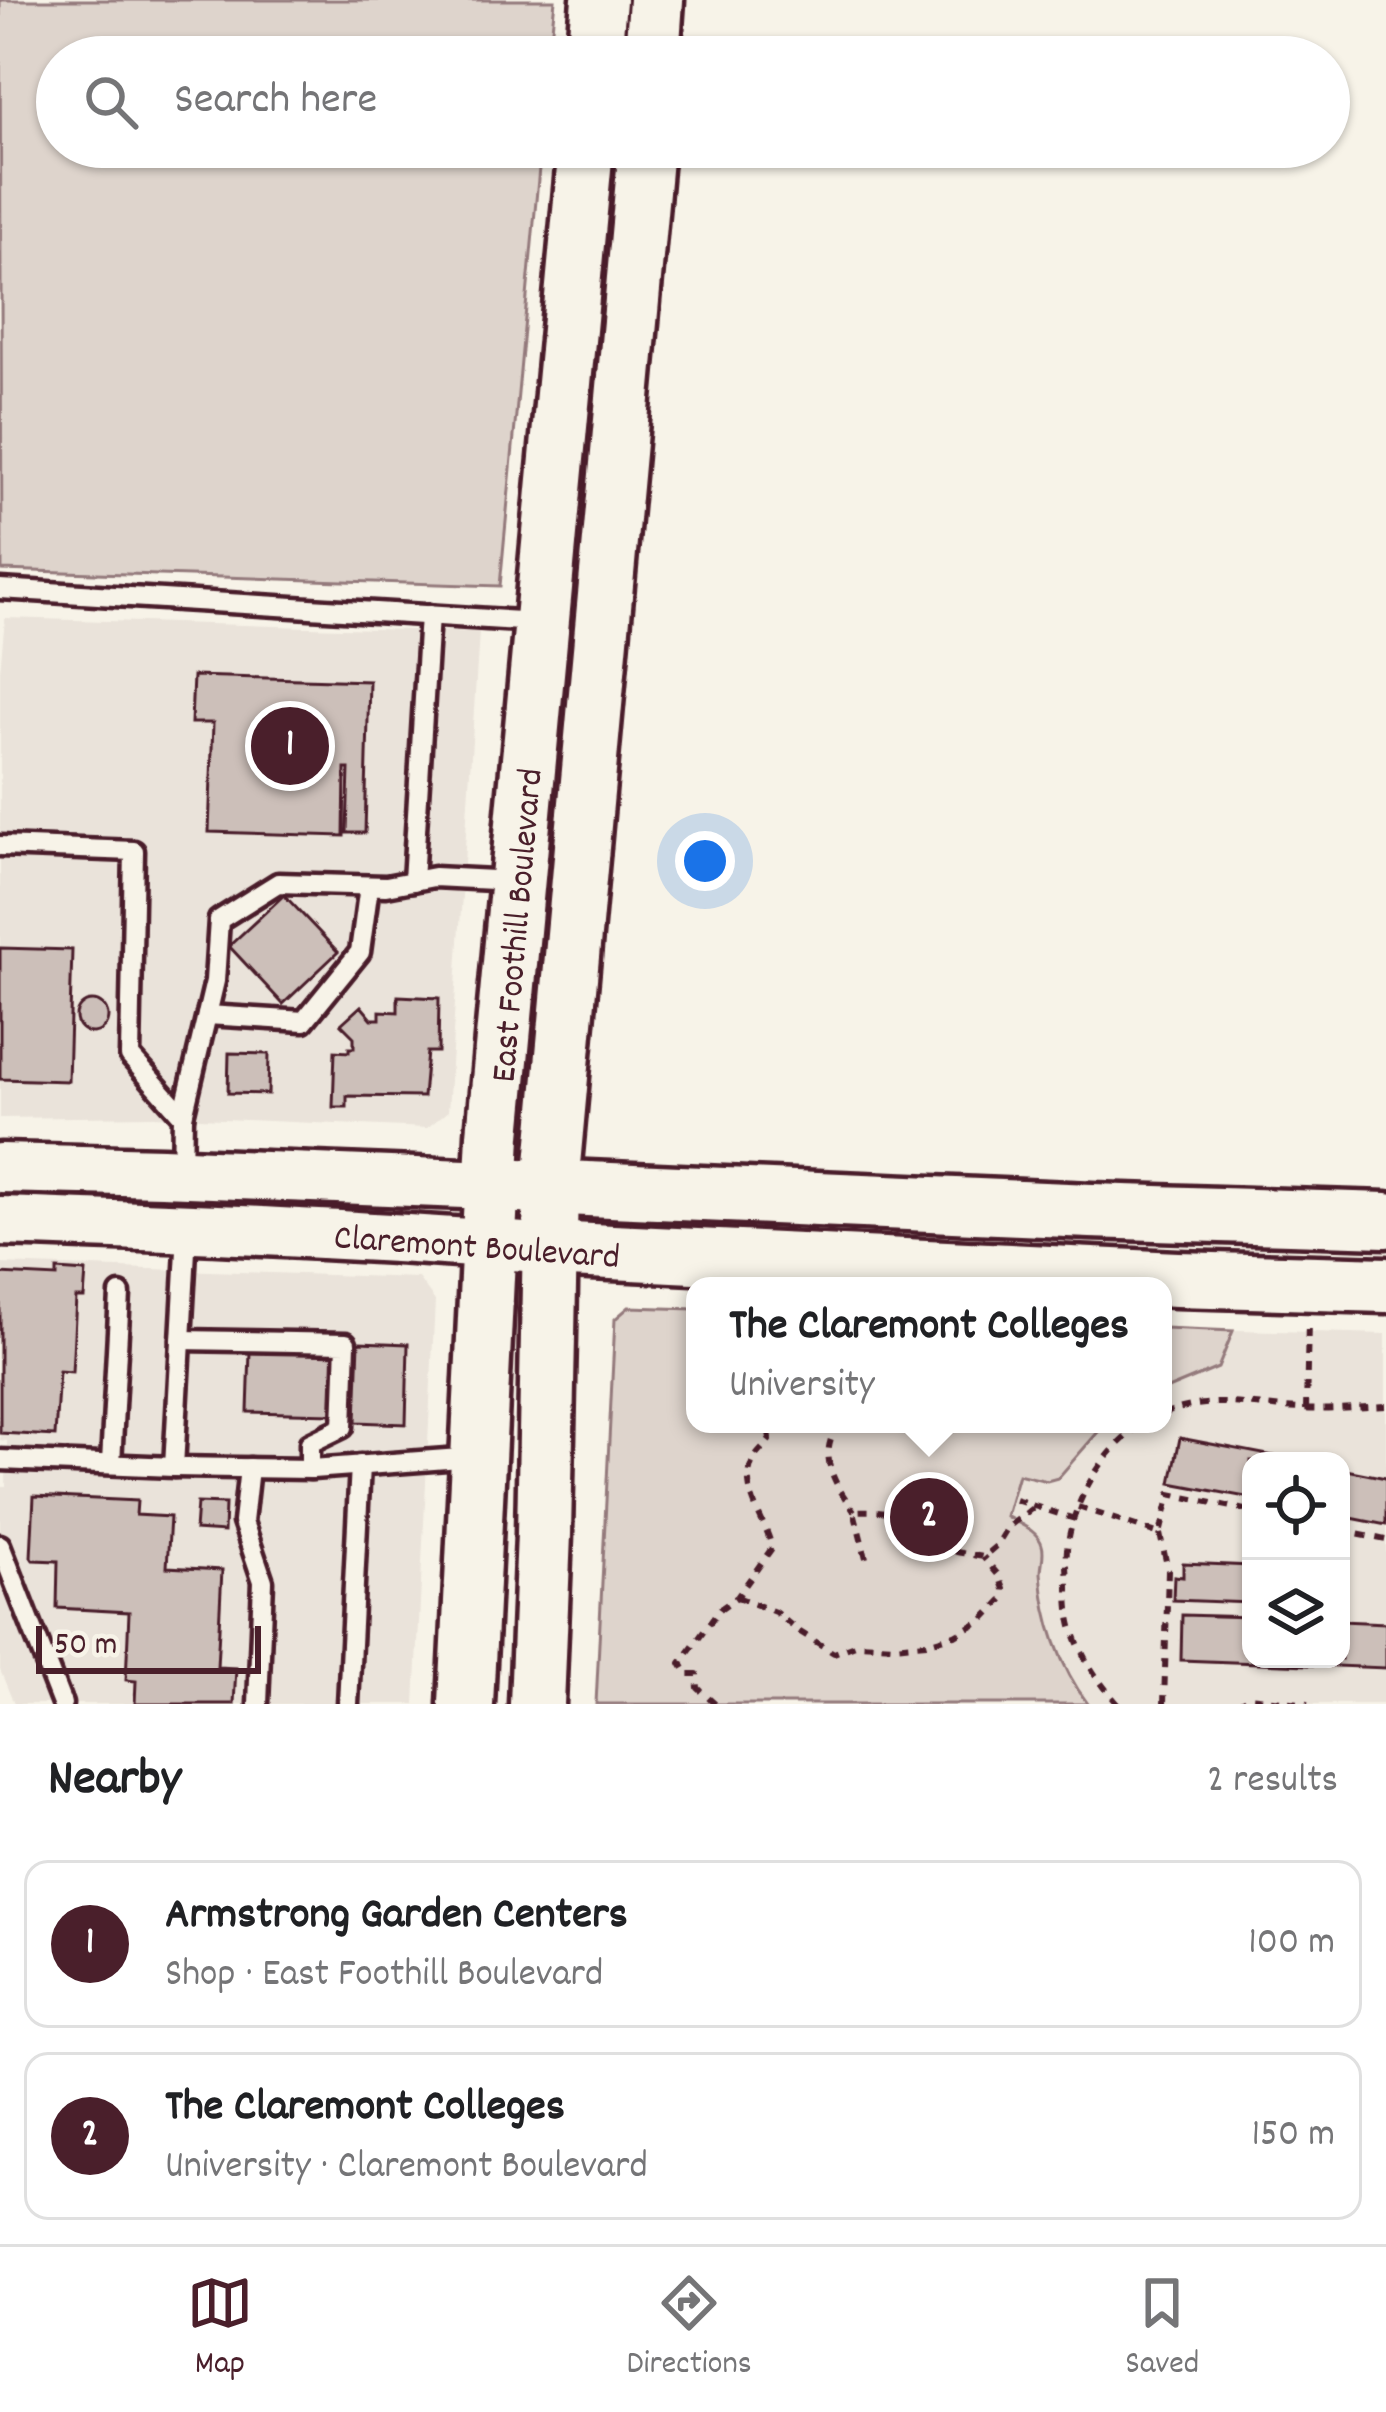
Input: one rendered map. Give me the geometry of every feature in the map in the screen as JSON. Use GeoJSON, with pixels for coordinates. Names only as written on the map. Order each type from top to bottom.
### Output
{"type":"FeatureCollection","features":[{"type":"Feature","properties":{"kind":"main road"},"geometry":{"type":"LineString","coordinates":[[596,36],[599,0]]}},
{"type":"Feature","properties":{"kind":"main road"},"geometry":{"type":"LineString","coordinates":[[653,36],[656,0]]}},
{"type":"Feature","properties":{"kind":"main road","name":"East Foothill Boulevard"},"geometry":{"type":"LineString","coordinates":[[466,1704],[490,1185],[584,168]]}},
{"type":"Feature","properties":{"kind":"main road","name":"East Foothill Boulevard"},"geometry":{"type":"LineString","coordinates":[[537,1704],[551,1186],[644,168]]}},
{"type":"Feature","properties":{"kind":"main road","name":"Claremont Boulevard"},"geometry":{"type":"LineString","coordinates":[[0,1168],[1386,1220]]}},
{"type":"Feature","properties":{"kind":"main road","name":"Claremont Boulevard"},"geometry":{"type":"LineString","coordinates":[[0,1221],[1386,1285]]}},
{"type":"Feature","properties":{"kind":"lane"},"geometry":{"type":"LineString","coordinates":[[0,589],[542,623]]}},
{"type":"Feature","properties":{"kind":"lane"},"geometry":{"type":"LineString","coordinates":[[413,881],[429,615]]}},
{"type":"Feature","properties":{"kind":"lane"},"geometry":{"type":"LineString","coordinates":[[0,846],[134,851],[130,1056],[182,1116]]}},
{"type":"Feature","properties":{"kind":"lane"},"geometry":{"type":"LineString","coordinates":[[182,1172],[182,1116],[215,981],[219,920],[278,883],[369,886],[434,877],[518,881]]}},
{"type":"Feature","properties":{"kind":"lane"},"geometry":{"type":"LineString","coordinates":[[207,1015],[304,1021],[360,952],[369,886]]}},
{"type":"Feature","properties":{"kind":"lane"},"geometry":{"type":"LineString","coordinates":[[174,1467],[187,1227]]}},
{"type":"Feature","properties":{"kind":"lane"},"geometry":{"type":"LineString","coordinates":[[111,1463],[120,1294]]}},
{"type":"Feature","properties":{"kind":"lane"},"geometry":{"type":"LineString","coordinates":[[181,1340],[346,1343],[343,1427],[310,1443],[310,1469]]}},
{"type":"Feature","properties":{"kind":"lane"},"geometry":{"type":"LineString","coordinates":[[0,1460],[310,1469],[477,1457]]}},
{"type":"Feature","properties":{"kind":"lane"},"geometry":{"type":"LineString","coordinates":[[348,1704],[360,1465]]}},
{"type":"Feature","properties":{"kind":"lane"},"geometry":{"type":"LineString","coordinates":[[249,1468],[244,1522],[263,1581],[257,1704]]}},
{"type":"Feature","properties":{"kind":"lane"},"geometry":{"type":"LineString","coordinates":[[0,1545],[62,1704]]}},
{"type":"Feature","properties":{"kind":"path"},"geometry":{"type":"LineString","coordinates":[[1306,1410],[1309,1283]]}},
{"type":"Feature","properties":{"kind":"path"},"geometry":{"type":"LineString","coordinates":[[1172,1411],[1229,1401],[1306,1410],[1386,1406]]}},
{"type":"Feature","properties":{"kind":"path"},"geometry":{"type":"LineString","coordinates":[[715,1704],[698,1688],[697,1674],[688,1674],[681,1663],[772,1548],[749,1486],[751,1465],[770,1439],[769,1433]]}},
{"type":"Feature","properties":{"kind":"path"},"geometry":{"type":"LineString","coordinates":[[833,1433],[831,1474],[854,1511],[866,1558]]}},
{"type":"Feature","properties":{"kind":"path"},"geometry":{"type":"LineString","coordinates":[[1118,1704],[1096,1677],[1072,1631],[1067,1549],[1078,1507],[1096,1472],[1130,1433]]}},
{"type":"Feature","properties":{"kind":"path"},"geometry":{"type":"LineString","coordinates":[[1164,1704],[1168,1570],[1160,1534],[1170,1494],[1242,1509]]}},
{"type":"Feature","properties":{"kind":"path"},"geometry":{"type":"LineString","coordinates":[[1015,1500],[1075,1519]]}},
{"type":"Feature","properties":{"kind":"path"},"geometry":{"type":"LineString","coordinates":[[983,1557],[1007,1527],[1035,1506]]}},
{"type":"Feature","properties":{"kind":"path"},"geometry":{"type":"LineString","coordinates":[[1078,1507],[1160,1534]]}},
{"type":"Feature","properties":{"kind":"path"},"geometry":{"type":"LineString","coordinates":[[737,1597],[775,1612],[834,1653],[858,1644],[926,1643],[970,1628],[1003,1599],[999,1576],[983,1557],[945,1549],[897,1513],[854,1511]]}},
{"type":"Feature","properties":{"kind":"path"},"geometry":{"type":"LineString","coordinates":[[1350,1533],[1386,1540]]}},
{"type":"Feature","properties":{"kind":"path"},"geometry":{"type":"LineString","coordinates":[[1237,1704],[1250,1696],[1308,1704]]}},
{"type":"Feature","properties":{"kind":"shaded area"},"geometry":{"type":"Polygon","coordinates":[[[0,0],[555,0],[551,36],[36,36],[36,168],[539,168],[500,586],[2,570],[0,0]]]}},
{"type":"Feature","properties":{"kind":"shaded area"},"geometry":{"type":"Polygon","coordinates":[[[5,618],[479,632],[448,1111],[427,1128],[153,1116],[0,1118],[0,671],[5,618]]]}},
{"type":"Feature","properties":{"kind":"shaded area"},"geometry":{"type":"Polygon","coordinates":[[[0,1264],[418,1278],[435,1301],[415,1704],[14,1704],[0,1670],[0,1487],[6,1487],[7,1441],[0,1440],[0,1264]]]}},
{"type":"Feature","properties":{"kind":"shaded area"},"geometry":{"type":"Polygon","coordinates":[[[629,1307],[686,1309],[686,1433],[1172,1433],[1172,1328],[1386,1334],[1386,1704],[596,1704],[615,1319],[629,1307]]]}},
{"type":"Feature","properties":{"kind":"shaded area"},"geometry":{"type":"Polygon","coordinates":[[[629,1307],[686,1309],[686,1433],[1097,1433],[1058,1478],[1047,1481],[1018,1474],[1006,1516],[1040,1540],[1050,1625],[1069,1675],[1088,1704],[596,1704],[615,1319],[629,1307]]]}},
{"type":"Feature","properties":{"kind":"shaded area"},"geometry":{"type":"Polygon","coordinates":[[[1172,1328],[1233,1331],[1218,1368],[1172,1387],[1172,1328]]]}},
{"type":"Feature","properties":{"kind":"building"},"geometry":{"type":"Polygon","coordinates":[[[193,676],[369,681],[365,833],[347,833],[349,769],[345,769],[344,836],[209,832],[213,723],[191,723],[193,676]]]}},
{"type":"Feature","properties":{"kind":"building"},"geometry":{"type":"Polygon","coordinates":[[[284,895],[338,952],[283,1004],[229,946],[284,895]]]}},
{"type":"Feature","properties":{"kind":"building"},"geometry":{"type":"Polygon","coordinates":[[[0,948],[72,950],[68,1081],[0,1079],[0,948]]]}},
{"type":"Feature","properties":{"kind":"building"},"geometry":{"type":"Polygon","coordinates":[[[398,996],[439,998],[438,1052],[427,1052],[423,1097],[347,1096],[347,1107],[333,1107],[335,1051],[354,1048],[354,1037],[341,1024],[361,1006],[372,1019],[380,1019],[380,1011],[398,1012],[398,996]]]}},
{"type":"Feature","properties":{"kind":"building"},"geometry":{"type":"Polygon","coordinates":[[[92,1001],[104,1005],[108,1017],[104,1029],[92,1033],[80,1029],[76,1017],[80,1005],[92,1001]]]}},
{"type":"Feature","properties":{"kind":"building"},"geometry":{"type":"Polygon","coordinates":[[[229,1053],[269,1054],[268,1094],[228,1093],[229,1053]]]}},
{"type":"Feature","properties":{"kind":"building"},"geometry":{"type":"Polygon","coordinates":[[[57,1270],[86,1272],[84,1298],[76,1298],[72,1372],[59,1371],[55,1436],[0,1433],[0,1274],[57,1277],[57,1270]]]}},
{"type":"Feature","properties":{"kind":"building"},"geometry":{"type":"Polygon","coordinates":[[[359,1342],[408,1344],[406,1424],[356,1422],[359,1342]]]}},
{"type":"Feature","properties":{"kind":"building"},"geometry":{"type":"Polygon","coordinates":[[[250,1351],[336,1354],[334,1414],[248,1412],[250,1351]]]}},
{"type":"Feature","properties":{"kind":"building"},"geometry":{"type":"Polygon","coordinates":[[[1180,1438],[1252,1452],[1242,1452],[1242,1496],[1171,1483],[1180,1438]]]}},
{"type":"Feature","properties":{"kind":"building"},"geometry":{"type":"Polygon","coordinates":[[[1350,1471],[1386,1478],[1386,1525],[1350,1518],[1350,1471]]]}},
{"type":"Feature","properties":{"kind":"building"},"geometry":{"type":"Polygon","coordinates":[[[34,1496],[137,1501],[136,1515],[170,1517],[167,1567],[222,1570],[217,1667],[236,1668],[234,1704],[135,1704],[136,1681],[126,1680],[129,1612],[57,1608],[58,1561],[31,1557],[34,1496]]]}},
{"type":"Feature","properties":{"kind":"building"},"geometry":{"type":"Polygon","coordinates":[[[197,1503],[225,1504],[224,1532],[195,1530],[197,1503]]]}},
{"type":"Feature","properties":{"kind":"building"},"geometry":{"type":"Polygon","coordinates":[[[1183,1563],[1242,1566],[1242,1603],[1173,1600],[1174,1576],[1183,1577],[1183,1563]]]}},
{"type":"Feature","properties":{"kind":"building"},"geometry":{"type":"Polygon","coordinates":[[[1182,1615],[1242,1617],[1242,1662],[1181,1660],[1182,1615]]]}},
{"type":"Feature","properties":{"kind":"building"},"geometry":{"type":"Polygon","coordinates":[[[1350,1621],[1386,1623],[1386,1668],[1350,1667],[1350,1621]]]}},
{"type":"Feature","properties":{"kind":"place","name":"Armstrong Garden Centers"},"geometry":{"type":"Point","coordinates":[290,746]}},
{"type":"Feature","properties":{"kind":"place","name":"The Claremont Colleges"},"geometry":{"type":"Point","coordinates":[929,1517]}}]}
